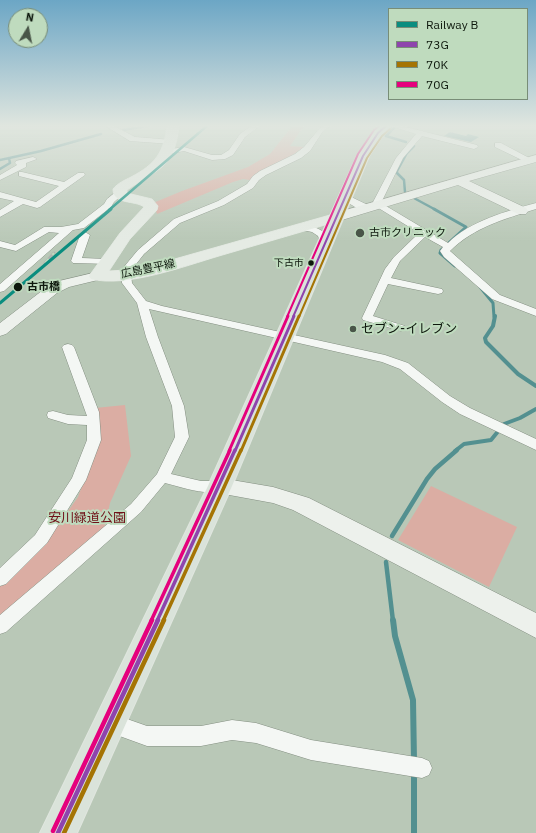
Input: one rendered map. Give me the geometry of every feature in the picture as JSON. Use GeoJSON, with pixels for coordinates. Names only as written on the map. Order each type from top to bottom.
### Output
{"type":"FeatureCollection","features":[{"type":"Feature","properties":{"kind":"highway"},"geometry":{"type":"LineString","coordinates":[[58,833],[220,486],[361,164]]}},
{"type":"Feature","properties":{"kind":"main road"},"geometry":{"type":"LineString","coordinates":[[120,193],[120,189],[125,185],[155,168],[158,164]]}},
{"type":"Feature","properties":{"kind":"main road"},"geometry":{"type":"LineString","coordinates":[[341,207],[371,206],[517,164]]}},
{"type":"Feature","properties":{"kind":"main road"},"geometry":{"type":"LineString","coordinates":[[459,181],[522,210]]}},
{"type":"Feature","properties":{"kind":"main road","name":"広島豊平線"},"geometry":{"type":"LineString","coordinates":[[97,276],[125,236],[150,210],[151,206],[147,202],[122,196],[120,193]]}},
{"type":"Feature","properties":{"kind":"main road","name":"広島豊平線"},"geometry":{"type":"LineString","coordinates":[[97,276],[126,275],[160,268],[300,227],[341,207]]}},
{"type":"Feature","properties":{"kind":"main road"},"geometry":{"type":"LineString","coordinates":[[0,331],[52,290],[64,284],[97,276]]}},
{"type":"Feature","properties":{"kind":"main road"},"geometry":{"type":"LineString","coordinates":[[220,486],[273,495],[301,504],[536,626]]}},
{"type":"Feature","properties":{"kind":"street"},"geometry":{"type":"LineString","coordinates":[[0,178],[23,165],[21,164]]}},
{"type":"Feature","properties":{"kind":"street"},"geometry":{"type":"LineString","coordinates":[[0,626],[136,508],[162,477],[182,437],[178,406],[152,337],[142,303],[127,283],[126,275],[128,268],[141,252],[177,221],[221,203],[250,186],[256,178],[263,173],[282,164]]}},
{"type":"Feature","properties":{"kind":"street"},"geometry":{"type":"LineString","coordinates":[[371,206],[395,164]]}},
{"type":"Feature","properties":{"kind":"street"},"geometry":{"type":"LineString","coordinates":[[22,174],[65,184]]}},
{"type":"Feature","properties":{"kind":"street"},"geometry":{"type":"LineString","coordinates":[[0,195],[37,205],[52,196],[65,184],[81,175]]}},
{"type":"Feature","properties":{"kind":"street"},"geometry":{"type":"LineString","coordinates":[[0,244],[16,248],[47,229],[81,226],[108,205],[110,201],[120,193]]}},
{"type":"Feature","properties":{"kind":"street"},"geometry":{"type":"LineString","coordinates":[[1,212],[21,201]]}},
{"type":"Feature","properties":{"kind":"street"},"geometry":{"type":"LineString","coordinates":[[341,207],[358,205],[371,206],[447,245]]}},
{"type":"Feature","properties":{"kind":"street"},"geometry":{"type":"LineString","coordinates":[[536,206],[472,228],[447,245],[445,251],[447,255],[496,298],[536,312]]}},
{"type":"Feature","properties":{"kind":"street"},"geometry":{"type":"LineString","coordinates":[[300,227],[315,230],[322,235],[325,246]]}},
{"type":"Feature","properties":{"kind":"street"},"geometry":{"type":"LineString","coordinates":[[0,289],[69,228]]}},
{"type":"Feature","properties":{"kind":"street"},"geometry":{"type":"LineString","coordinates":[[400,328],[367,318],[384,280],[397,259],[424,233]]}},
{"type":"Feature","properties":{"kind":"street"},"geometry":{"type":"LineString","coordinates":[[85,235],[76,261],[107,262]]}},
{"type":"Feature","properties":{"kind":"street"},"geometry":{"type":"LineString","coordinates":[[384,280],[438,291]]}},
{"type":"Feature","properties":{"kind":"street"},"geometry":{"type":"LineString","coordinates":[[142,303],[159,309],[385,359],[404,366],[465,411],[536,446]]}},
{"type":"Feature","properties":{"kind":"street"},"geometry":{"type":"LineString","coordinates":[[0,579],[41,539],[79,480],[94,440],[93,412],[68,347]]}},
{"type":"Feature","properties":{"kind":"street"},"geometry":{"type":"LineString","coordinates":[[53,415],[70,421],[93,420]]}},
{"type":"Feature","properties":{"kind":"street"},"geometry":{"type":"LineString","coordinates":[[162,477],[201,487],[220,486]]}},
{"type":"Feature","properties":{"kind":"street"},"geometry":{"type":"LineString","coordinates":[[110,723],[147,736],[201,736],[232,730],[256,733],[311,750],[414,767]]}},
{"type":"Feature","properties":{"kind":"green space"},"geometry":{"type":"Polygon","coordinates":[[[253,164],[277,164],[250,180],[243,179],[233,182],[157,214],[153,203],[253,164]]]}},
{"type":"Feature","properties":{"kind":"green space","name":"安川緑道公園"},"geometry":{"type":"Polygon","coordinates":[[[125,405],[131,456],[110,503],[104,529],[28,591],[0,617],[0,586],[8,581],[50,537],[78,497],[98,441],[95,408],[125,405]]]}},
{"type":"Feature","properties":{"kind":"green space"},"geometry":{"type":"Polygon","coordinates":[[[431,486],[517,527],[489,587],[398,540],[431,486]]]}},
{"type":"Feature","properties":{"kind":"waterway"},"geometry":{"type":"LineString","coordinates":[[0,169],[9,164]]}},
{"type":"Feature","properties":{"kind":"waterway"},"geometry":{"type":"LineString","coordinates":[[401,164],[397,173],[404,180],[405,192]]}},
{"type":"Feature","properties":{"kind":"waterway"},"geometry":{"type":"LineString","coordinates":[[412,197],[436,210]]}},
{"type":"Feature","properties":{"kind":"waterway"},"geometry":{"type":"LineString","coordinates":[[434,209],[466,227],[441,250],[440,253],[455,266]]}},
{"type":"Feature","properties":{"kind":"waterway"},"geometry":{"type":"LineString","coordinates":[[480,287],[493,303],[494,317]]}},
{"type":"Feature","properties":{"kind":"waterway"},"geometry":{"type":"LineString","coordinates":[[495,316],[493,326],[485,338],[486,342],[518,374],[536,386]]}},
{"type":"Feature","properties":{"kind":"waterway"},"geometry":{"type":"LineString","coordinates":[[455,451],[464,444],[491,440],[504,424],[520,418],[536,409]]}},
{"type":"Feature","properties":{"kind":"waterway"},"geometry":{"type":"LineString","coordinates":[[392,536],[427,479],[435,469],[457,450]]}},
{"type":"Feature","properties":{"kind":"waterway"},"geometry":{"type":"LineString","coordinates":[[386,562],[393,621]]}},
{"type":"Feature","properties":{"kind":"waterway"},"geometry":{"type":"LineString","coordinates":[[393,620],[395,636],[413,700],[414,761]]}},
{"type":"Feature","properties":{"kind":"waterway"},"geometry":{"type":"LineString","coordinates":[[414,772],[414,833]]}},
{"type":"Feature","properties":{"kind":"railway"},"geometry":{"type":"LineString","coordinates":[[45,263],[54,253]]}},
{"type":"Feature","properties":{"kind":"rail line","name":"B"},"geometry":{"type":"LineString","coordinates":[[0,303],[164,164]]}},
{"type":"Feature","properties":{"kind":"transit line","name":"70G"},"geometry":{"type":"LineString","coordinates":[[53,831],[215,484],[354,164]]}},
{"type":"Feature","properties":{"kind":"transit line","name":"73G"},"geometry":{"type":"LineString","coordinates":[[58,833],[220,486],[360,164]]}},
{"type":"Feature","properties":{"kind":"transit line","name":"70K"},"geometry":{"type":"LineString","coordinates":[[64,833],[225,488],[364,164]]}},
{"type":"Feature","properties":{"kind":"place","name":"古市クリニック"},"geometry":{"type":"Point","coordinates":[360,233]}},
{"type":"Feature","properties":{"kind":"place","name":"下古市"},"geometry":{"type":"Point","coordinates":[311,263]}},
{"type":"Feature","properties":{"kind":"place","name":"古市橋"},"geometry":{"type":"Point","coordinates":[18,287]}},
{"type":"Feature","properties":{"kind":"place","name":"セブン-イレブン"},"geometry":{"type":"Point","coordinates":[353,329]}}]}
